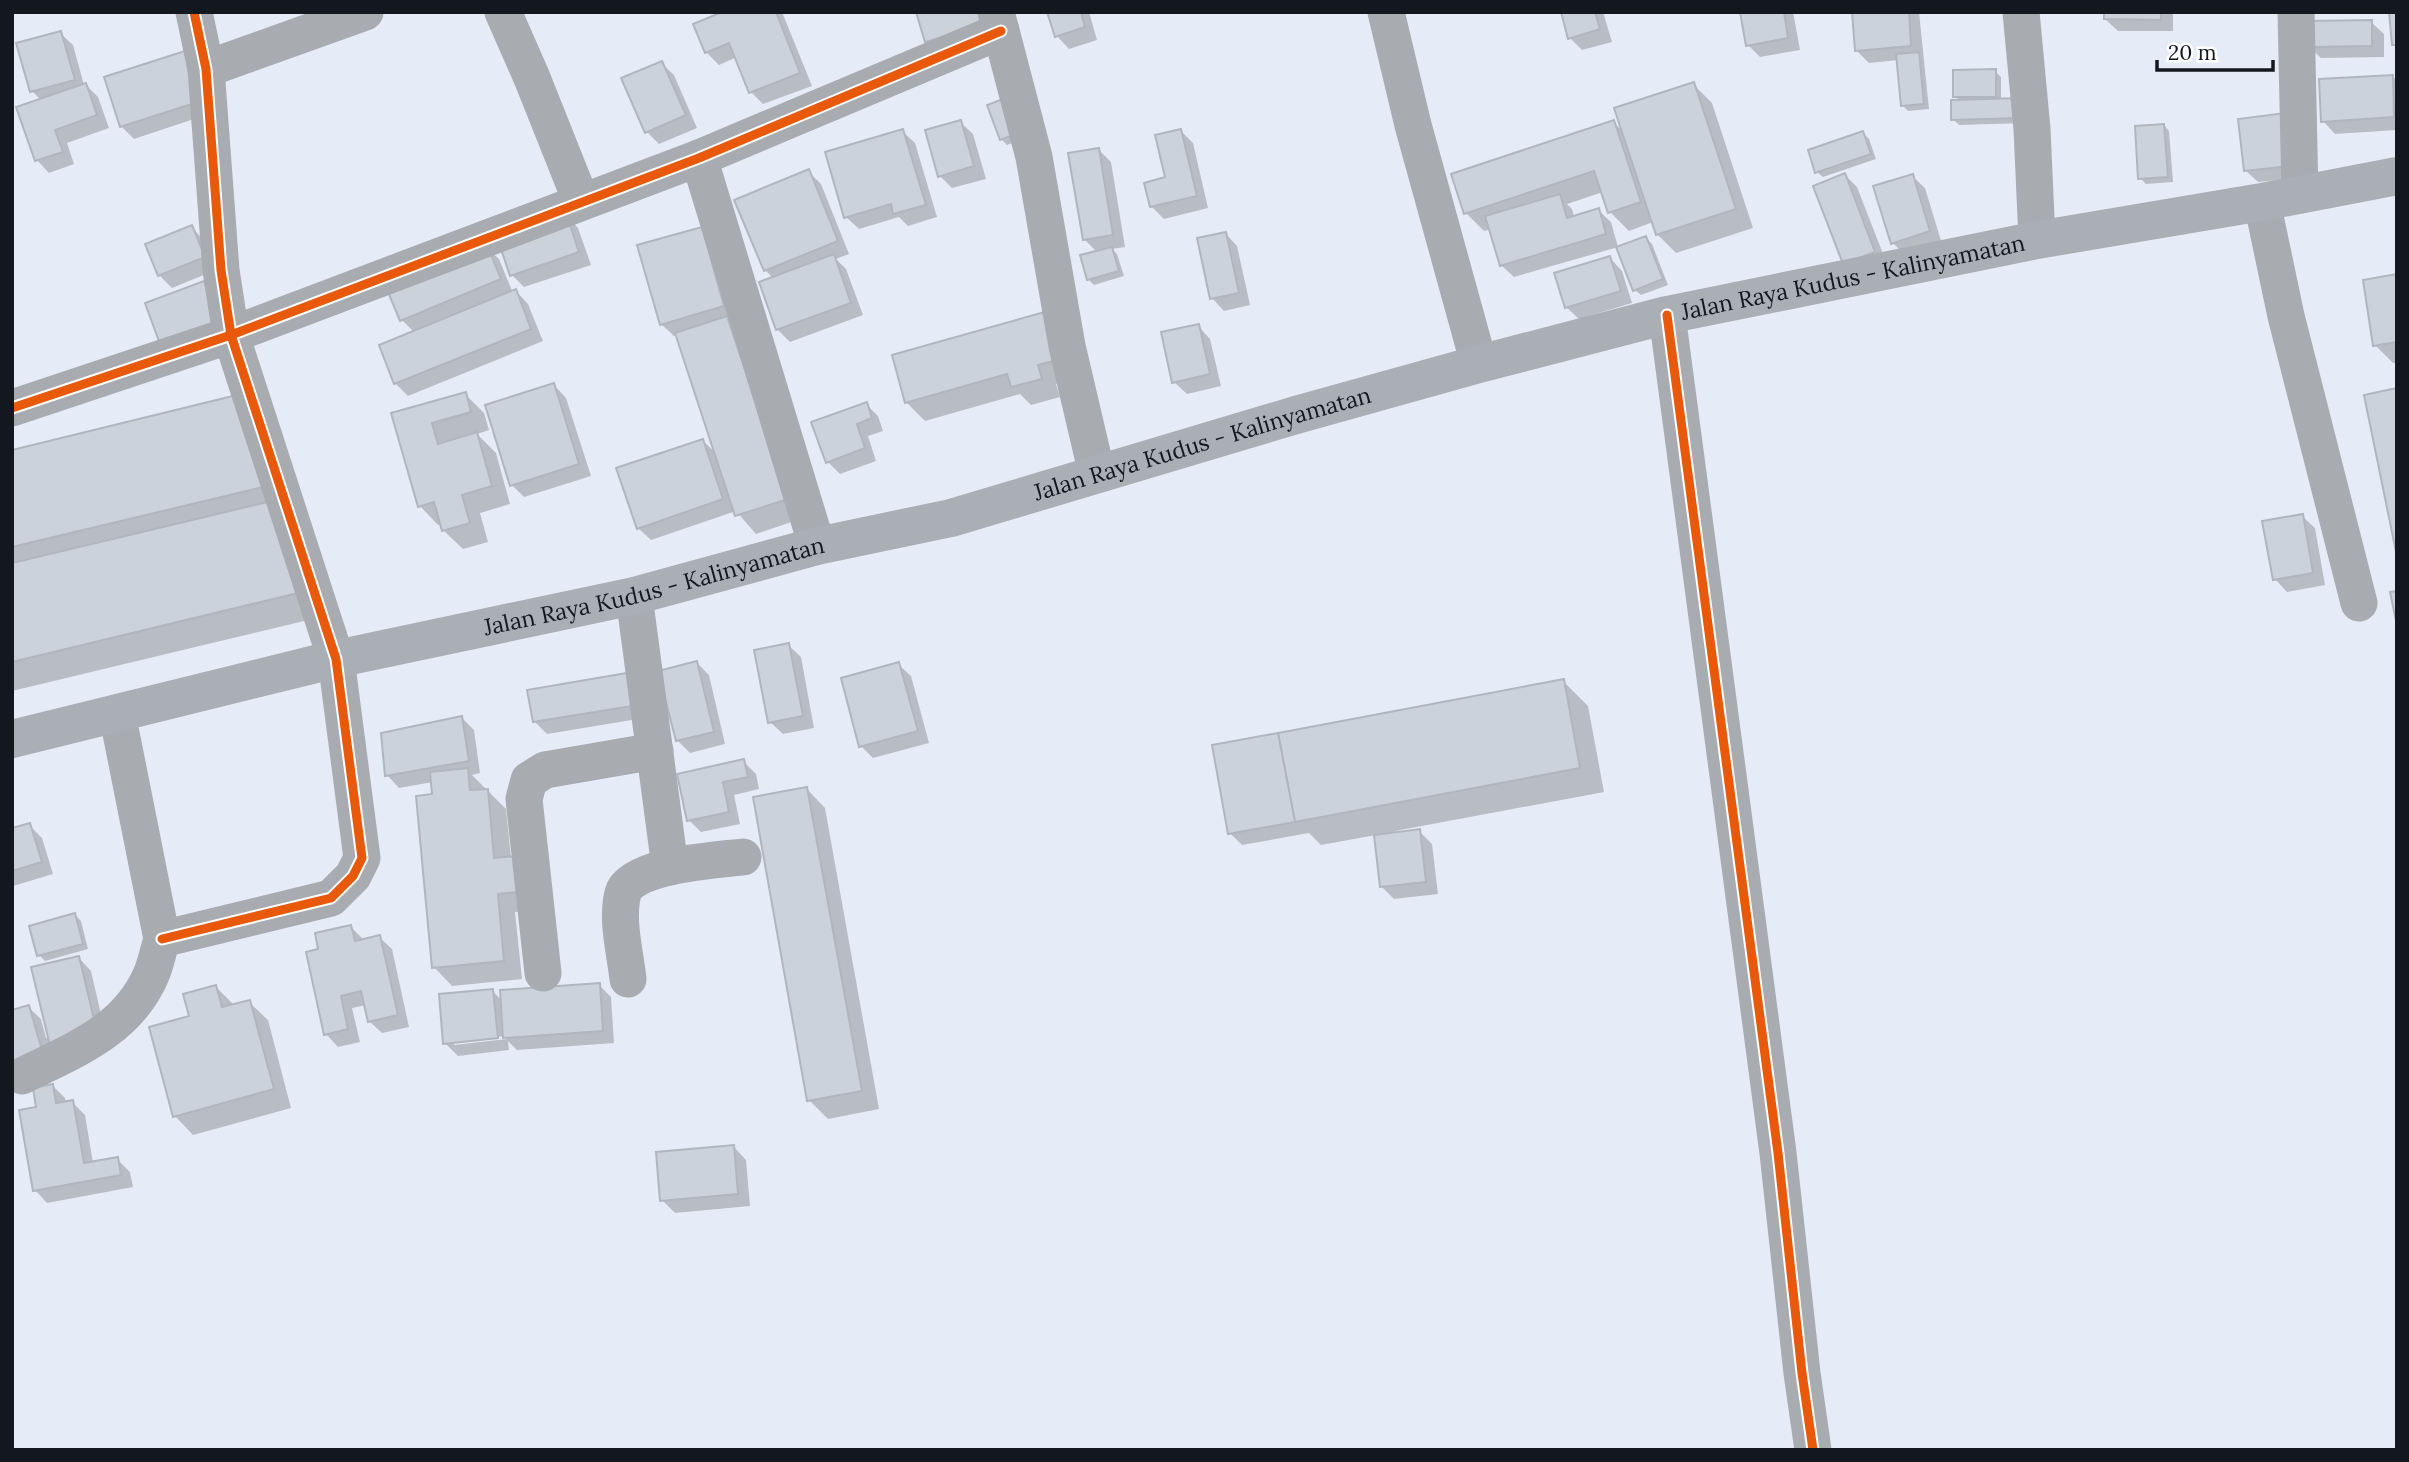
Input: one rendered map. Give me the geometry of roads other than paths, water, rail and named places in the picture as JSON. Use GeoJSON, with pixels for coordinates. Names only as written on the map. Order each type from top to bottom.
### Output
{"type":"FeatureCollection","features":[{"type":"Feature","properties":{"kind":"main road","name":"Jalan Raya Kudus - Kalinyamatan"},"geometry":{"type":"LineString","coordinates":[[12,739],[336,659],[634,596],[817,546],[951,518],[1479,364],[1667,315],[2037,240],[2263,202],[2397,176]]}},
{"type":"Feature","properties":{"kind":"street"},"geometry":{"type":"LineString","coordinates":[[162,939],[331,898],[353,876],[362,858],[336,659],[231,335],[221,271],[206,69],[194,12]]}},
{"type":"Feature","properties":{"kind":"street"},"geometry":{"type":"LineString","coordinates":[[206,69],[365,12]]}},
{"type":"Feature","properties":{"kind":"street"},"geometry":{"type":"LineString","coordinates":[[503,12],[581,201]]}},
{"type":"Feature","properties":{"kind":"street"},"geometry":{"type":"LineString","coordinates":[[1386,12],[1413,125],[1479,364]]}},
{"type":"Feature","properties":{"kind":"street"},"geometry":{"type":"LineString","coordinates":[[2021,12],[2032,129],[2037,240]]}},
{"type":"Feature","properties":{"kind":"street"},"geometry":{"type":"LineString","coordinates":[[2296,12],[2300,195]]}},
{"type":"Feature","properties":{"kind":"street"},"geometry":{"type":"LineString","coordinates":[[12,408],[231,335],[699,158],[998,22],[1034,157],[1067,346],[1097,474]]}},
{"type":"Feature","properties":{"kind":"street"},"geometry":{"type":"LineString","coordinates":[[699,158],[817,546]]}},
{"type":"Feature","properties":{"kind":"street"},"geometry":{"type":"LineString","coordinates":[[2263,202],[2286,316],[2359,603]]}},
{"type":"Feature","properties":{"kind":"street"},"geometry":{"type":"LineString","coordinates":[[1667,315],[1779,1153],[1802,1373],[1813,1450]]}},
{"type":"Feature","properties":{"kind":"street"},"geometry":{"type":"LineString","coordinates":[[634,596],[670,867]]}},
{"type":"Feature","properties":{"kind":"street"},"geometry":{"type":"LineString","coordinates":[[22,1076],[102,1035],[132,1008],[151,975],[162,939],[117,713]]}},
{"type":"Feature","properties":{"kind":"street"},"geometry":{"type":"LineString","coordinates":[[543,973],[524,799],[529,780],[545,770],[655,751]]}},
{"type":"Feature","properties":{"kind":"street"},"geometry":{"type":"LineString","coordinates":[[628,979],[621,911],[623,890],[635,879],[670,867],[743,857]]}}]}
